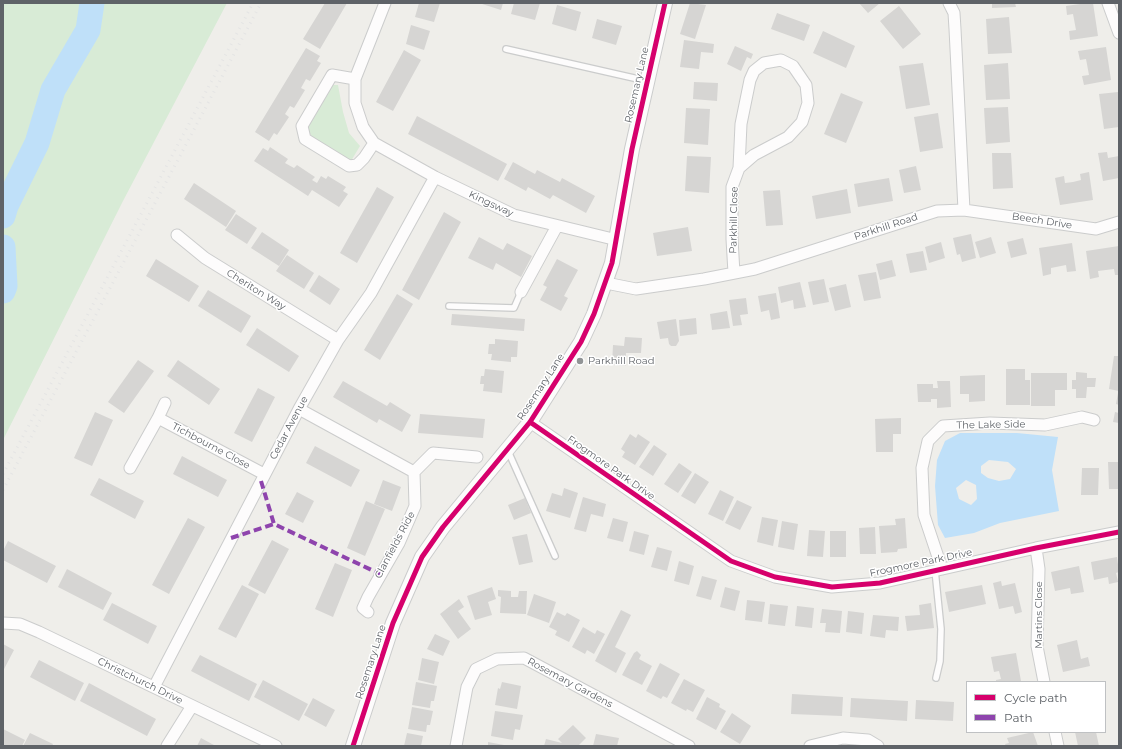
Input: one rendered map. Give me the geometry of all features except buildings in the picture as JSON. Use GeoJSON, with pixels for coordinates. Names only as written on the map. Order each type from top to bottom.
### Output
{"type":"FeatureCollection","features":[{"type":"Feature","properties":{"kind":"street","name":"Kingsway"},"geometry":{"type":"LineString","coordinates":[[385,3],[355,80],[355,103],[363,127],[374,143],[435,177],[514,215],[617,240]]}},
{"type":"Feature","properties":{"kind":"street","name":"Rosemary Lane"},"geometry":{"type":"LineString","coordinates":[[353,746],[393,623],[422,557],[431,542],[530,422],[581,342],[606,283],[617,240],[632,149],[664,3]]}},
{"type":"Feature","properties":{"kind":"street"},"geometry":{"type":"LineString","coordinates":[[949,3],[954,13],[964,210]]}},
{"type":"Feature","properties":{"kind":"street"},"geometry":{"type":"LineString","coordinates":[[1108,3],[1119,33]]}},
{"type":"Feature","properties":{"kind":"street","name":"Parkhill Close"},"geometry":{"type":"LineString","coordinates":[[734,273],[732,239],[732,187],[739,168],[741,124],[754,71],[764,62],[781,60],[793,66],[806,85],[808,103],[802,122],[788,137],[754,155],[739,168]]}},
{"type":"Feature","properties":{"kind":"street"},"geometry":{"type":"LineString","coordinates":[[355,80],[332,75],[302,126],[305,139],[349,166],[357,165],[364,158],[374,143]]}},
{"type":"Feature","properties":{"kind":"street","name":"Cedar Avenue"},"geometry":{"type":"LineString","coordinates":[[154,687],[299,409],[338,340],[371,293],[435,177]]}},
{"type":"Feature","properties":{"kind":"street","name":"Beech Drive"},"geometry":{"type":"LineString","coordinates":[[964,210],[1096,229],[1119,222]]}},
{"type":"Feature","properties":{"kind":"street","name":"Parkhill Road"},"geometry":{"type":"LineString","coordinates":[[606,283],[636,289],[734,273],[762,266],[938,211],[964,210]]}},
{"type":"Feature","properties":{"kind":"street"},"geometry":{"type":"LineString","coordinates":[[522,292],[557,226]]}},
{"type":"Feature","properties":{"kind":"street","name":"Cheriton Way"},"geometry":{"type":"LineString","coordinates":[[177,235],[205,258],[338,340]]}},
{"type":"Feature","properties":{"kind":"street"},"geometry":{"type":"LineString","coordinates":[[130,468],[158,418],[165,402]]}},
{"type":"Feature","properties":{"kind":"street"},"geometry":{"type":"LineString","coordinates":[[299,409],[414,472],[433,453],[477,457]]}},
{"type":"Feature","properties":{"kind":"street","name":"The Lake Side"},"geometry":{"type":"LineString","coordinates":[[938,569],[924,515],[922,468],[928,441],[933,436],[944,426],[990,423],[1045,425],[1082,417],[1094,420]]}},
{"type":"Feature","properties":{"kind":"street","name":"Tichbourne Close"},"geometry":{"type":"LineString","coordinates":[[158,418],[264,474]]}},
{"type":"Feature","properties":{"kind":"street","name":"Frogmore Park Drive"},"geometry":{"type":"LineString","coordinates":[[530,422],[731,561],[775,576],[832,587],[880,583],[1036,548],[1119,532]]}},
{"type":"Feature","properties":{"kind":"street","name":"Clanfields Ride"},"geometry":{"type":"LineString","coordinates":[[368,612],[363,608],[398,543],[415,506],[414,472]]}},
{"type":"Feature","properties":{"kind":"street","name":"Martins Close"},"geometry":{"type":"LineString","coordinates":[[1036,548],[1039,569],[1037,646],[1044,681]]}},
{"type":"Feature","properties":{"kind":"street","name":"Christchurch Drive"},"geometry":{"type":"LineString","coordinates":[[3,623],[20,624],[39,632],[276,746]]}},
{"type":"Feature","properties":{"kind":"street","name":"Rosemary Gardens"},"geometry":{"type":"LineString","coordinates":[[456,746],[467,687],[476,669],[497,659],[524,658],[689,746]]}},
{"type":"Feature","properties":{"kind":"street"},"geometry":{"type":"LineString","coordinates":[[167,746],[192,706]]}},
{"type":"Feature","properties":{"kind":"street"},"geometry":{"type":"LineString","coordinates":[[1055,733],[1058,746]]}},
{"type":"Feature","properties":{"kind":"street"},"geometry":{"type":"LineString","coordinates":[[810,746],[843,738],[868,740],[878,746]]}},
{"type":"Feature","properties":{"kind":"lane"},"geometry":{"type":"LineString","coordinates":[[506,49],[647,82]]}},
{"type":"Feature","properties":{"kind":"lane"},"geometry":{"type":"LineString","coordinates":[[449,306],[514,308],[522,292]]}},
{"type":"Feature","properties":{"kind":"lane"},"geometry":{"type":"LineString","coordinates":[[507,449],[555,556]]}},
{"type":"Feature","properties":{"kind":"lane"},"geometry":{"type":"LineString","coordinates":[[936,678],[940,661],[941,629],[938,569]]}},
{"type":"Feature","properties":{"kind":"green space"},"geometry":{"type":"Polygon","coordinates":[[[3,3],[227,3],[123,201],[3,440],[3,3]]]}},
{"type":"Feature","properties":{"kind":"green space"},"geometry":{"type":"Polygon","coordinates":[[[331,85],[338,85],[349,133],[360,146],[351,161],[312,138],[307,127],[331,85]]]}},
{"type":"Feature","properties":{"kind":"water"},"geometry":{"type":"Polygon","coordinates":[[[960,433],[1017,433],[1058,437],[1052,470],[1059,511],[1000,523],[974,533],[945,538],[938,525],[935,486],[937,460],[945,441],[960,433]],[[989,460],[981,466],[981,473],[988,478],[999,481],[1010,479],[1016,469],[1008,462],[989,460]],[[966,480],[956,488],[959,499],[971,505],[977,499],[976,485],[966,480]]]}},
{"type":"Feature","properties":{"kind":"waterway"},"geometry":{"type":"LineString","coordinates":[[3,216],[6,206],[37,143],[53,90],[88,30],[92,3]]}},
{"type":"Feature","properties":{"kind":"waterway"},"geometry":{"type":"LineString","coordinates":[[3,247],[5,286],[3,291]]}},
{"type":"Feature","properties":{"kind":"railway"},"geometry":{"type":"LineString","coordinates":[[3,474],[253,3]]}},
{"type":"Feature","properties":{"kind":"railway"},"geometry":{"type":"LineString","coordinates":[[3,490],[261,3]]}},
{"type":"Feature","properties":{"kind":"marked path"},"geometry":{"type":"LineString","coordinates":[[261,481],[274,524],[380,574]]}},
{"type":"Feature","properties":{"kind":"marked path"},"geometry":{"type":"LineString","coordinates":[[231,538],[274,524]]}},
{"type":"Feature","properties":{"kind":"cycle path"},"geometry":{"type":"LineString","coordinates":[[353,746],[393,623],[422,557],[443,527],[530,422],[581,342],[594,314],[612,263],[632,149],[665,3]]}},
{"type":"Feature","properties":{"kind":"cycle path"},"geometry":{"type":"LineString","coordinates":[[530,422],[731,561],[775,577],[832,587],[880,583],[1036,548],[1119,532]]}},
{"type":"Feature","properties":{"kind":"place","name":"Parkhill Road"},"geometry":{"type":"Point","coordinates":[580,361]}}]}
